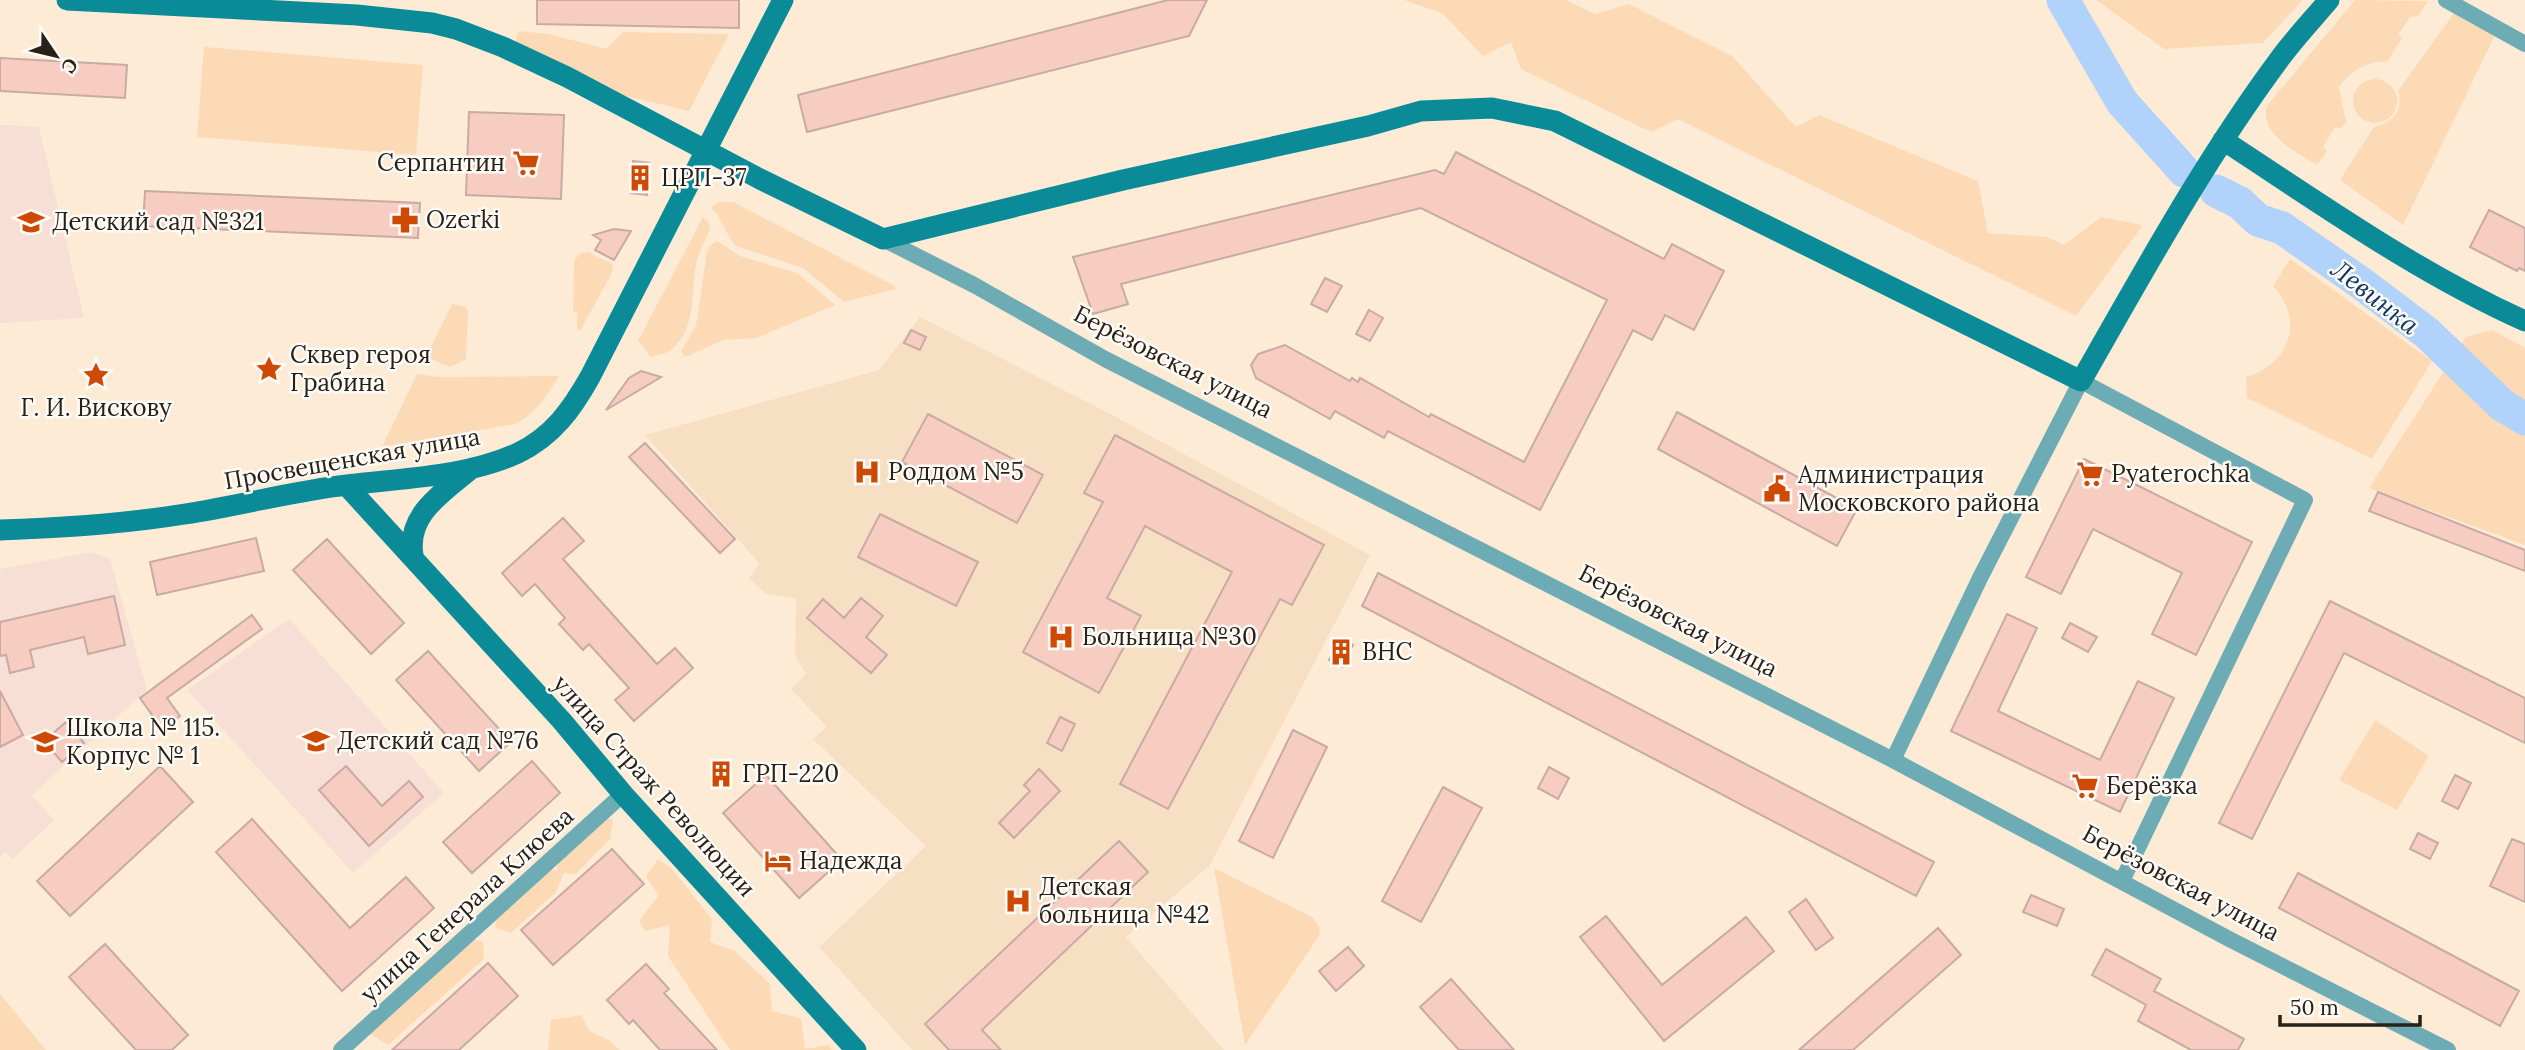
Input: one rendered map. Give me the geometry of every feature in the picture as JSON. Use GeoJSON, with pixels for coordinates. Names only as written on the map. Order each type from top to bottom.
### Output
{"type":"FeatureCollection","features":[{"type":"Feature","properties":{"kind":"street"},"geometry":{"type":"LineString","coordinates":[[68,0],[357,15],[432,23],[503,47],[883,239],[1098,186],[1368,126],[1421,111],[1492,108],[1555,121],[2081,381],[2305,500],[2122,881]]}},
{"type":"Feature","properties":{"kind":"street","name":"Просвещенская улица"},"geometry":{"type":"LineString","coordinates":[[0,530],[102,524],[184,514],[346,485],[386,482],[472,468],[520,452],[542,439],[561,422],[590,377],[783,0]]}},
{"type":"Feature","properties":{"kind":"street"},"geometry":{"type":"LineString","coordinates":[[1894,760],[1980,578],[2081,381],[2153,254],[2223,139],[2282,55],[2329,0]]}},
{"type":"Feature","properties":{"kind":"street"},"geometry":{"type":"LineString","coordinates":[[2446,0],[2525,44]]}},
{"type":"Feature","properties":{"kind":"street"},"geometry":{"type":"LineString","coordinates":[[2223,139],[2411,260],[2476,299],[2525,321]]}},
{"type":"Feature","properties":{"kind":"street","name":"Берёзовская улица"},"geometry":{"type":"LineString","coordinates":[[883,239],[974,285],[1113,362],[1894,760],[2231,940],[2448,1050]]}},
{"type":"Feature","properties":{"kind":"street"},"geometry":{"type":"LineString","coordinates":[[413,555],[411,535],[420,516],[472,468]]}},
{"type":"Feature","properties":{"kind":"street","name":"улица Страж Революции"},"geometry":{"type":"LineString","coordinates":[[346,485],[413,555],[562,721],[623,794],[856,1050]]}},
{"type":"Feature","properties":{"kind":"street","name":"улица Генерала Клюева"},"geometry":{"type":"LineString","coordinates":[[341,1050],[623,794]]}},
{"type":"Feature","properties":{"kind":"shaded area"},"geometry":{"type":"Polygon","coordinates":[[[1404,0],[1566,0],[1595,14],[1629,4],[1732,56],[1796,127],[1819,115],[1978,181],[1988,233],[2047,237],[2064,245],[2101,217],[2143,225],[2076,316],[1678,119],[1651,132],[1521,69],[1511,42],[1483,56],[1442,13],[1404,0]]]}},
{"type":"Feature","properties":{"kind":"shaded area"},"geometry":{"type":"Polygon","coordinates":[[[2096,0],[2303,0],[2263,43],[2164,49],[2096,0]]]}},
{"type":"Feature","properties":{"kind":"shaded area"},"geometry":{"type":"Polygon","coordinates":[[[2355,0],[2428,1],[2418,16],[2410,17],[2398,35],[2402,38],[2388,61],[2360,68],[2349,75],[2339,87],[2346,122],[2341,129],[2335,127],[2323,147],[2327,151],[2317,165],[2274,134],[2268,125],[2267,106],[2355,0]]]}},
{"type":"Feature","properties":{"kind":"shaded area"},"geometry":{"type":"Polygon","coordinates":[[[2457,9],[2497,31],[2403,225],[2340,180],[2374,127],[2387,122],[2395,115],[2399,104],[2398,91],[2457,9]]]}},
{"type":"Feature","properties":{"kind":"shaded area"},"geometry":{"type":"Polygon","coordinates":[[[518,31],[549,34],[606,49],[623,32],[729,34],[689,111],[622,95],[515,45],[518,31]]]}},
{"type":"Feature","properties":{"kind":"shaded area"},"geometry":{"type":"Polygon","coordinates":[[[204,47],[423,65],[416,155],[197,137],[204,47]]]}},
{"type":"Feature","properties":{"kind":"shaded area"},"geometry":{"type":"Polygon","coordinates":[[[2375,79],[2384,80],[2391,85],[2396,92],[2396,110],[2391,117],[2384,122],[2375,123],[2366,122],[2359,117],[2354,110],[2353,101],[2354,92],[2359,85],[2366,80],[2375,79]]]}},
{"type":"Feature","properties":{"kind":"shaded area","name":"Детский сад №321"},"geometry":{"type":"Polygon","coordinates":[[[0,125],[39,127],[84,318],[0,323],[0,125]]]}},
{"type":"Feature","properties":{"kind":"shaded area"},"geometry":{"type":"Polygon","coordinates":[[[719,202],[733,202],[895,286],[895,289],[844,302],[803,268],[736,246],[711,208],[719,202]]]}},
{"type":"Feature","properties":{"kind":"shaded area"},"geometry":{"type":"Polygon","coordinates":[[[703,217],[710,224],[710,228],[697,260],[692,307],[686,330],[670,351],[651,357],[638,341],[703,217]]]}},
{"type":"Feature","properties":{"kind":"shaded area"},"geometry":{"type":"Polygon","coordinates":[[[717,241],[740,256],[797,273],[835,305],[756,338],[724,340],[685,357],[681,351],[696,326],[707,251],[717,241]]]}},
{"type":"Feature","properties":{"kind":"shaded area"},"geometry":{"type":"Polygon","coordinates":[[[588,252],[613,264],[612,273],[580,331],[577,329],[577,314],[573,311],[574,260],[581,253],[588,252]]]}},
{"type":"Feature","properties":{"kind":"shaded area"},"geometry":{"type":"Polygon","coordinates":[[[2290,259],[2432,361],[2372,459],[2247,398],[2246,377],[2273,362],[2288,339],[2288,313],[2283,299],[2273,286],[2290,259]]]}},
{"type":"Feature","properties":{"kind":"shaded area"},"geometry":{"type":"Polygon","coordinates":[[[452,304],[466,307],[468,312],[466,359],[450,367],[426,357],[452,304]]]}},
{"type":"Feature","properties":{"kind":"shaded area"},"geometry":{"type":"Polygon","coordinates":[[[920,317],[1101,409],[1370,555],[1210,865],[1126,937],[1224,1050],[912,1050],[819,947],[926,846],[813,739],[827,727],[791,689],[806,674],[795,656],[796,599],[767,594],[749,579],[759,563],[645,435],[879,370],[920,317]]]}},
{"type":"Feature","properties":{"kind":"shaded area"},"geometry":{"type":"Polygon","coordinates":[[[2492,330],[2525,348],[2525,545],[2369,488],[2466,337],[2492,330]]]}},
{"type":"Feature","properties":{"kind":"shaded area"},"geometry":{"type":"Polygon","coordinates":[[[417,374],[438,377],[559,376],[535,409],[515,424],[382,447],[417,374]]]}},
{"type":"Feature","properties":{"kind":"shaded area","name":"Школа № 115. Корпус № 1"},"geometry":{"type":"Polygon","coordinates":[[[91,552],[110,559],[147,690],[32,795],[54,820],[13,859],[5,852],[0,857],[0,569],[91,552]]]}},
{"type":"Feature","properties":{"kind":"shaded area","name":"Детский сад №76"},"geometry":{"type":"Polygon","coordinates":[[[289,619],[444,793],[353,873],[187,690],[289,619]]]}},
{"type":"Feature","properties":{"kind":"shaded area"},"geometry":{"type":"Polygon","coordinates":[[[2375,720],[2429,756],[2397,810],[2339,780],[2375,720]]]}},
{"type":"Feature","properties":{"kind":"shaded area"},"geometry":{"type":"Polygon","coordinates":[[[594,817],[613,819],[610,839],[576,874],[564,873],[556,892],[511,933],[496,928],[495,914],[541,869],[557,870],[560,849],[594,817]]]}},
{"type":"Feature","properties":{"kind":"shaded area"},"geometry":{"type":"Polygon","coordinates":[[[658,859],[671,868],[712,919],[710,942],[735,951],[770,984],[772,1011],[801,1018],[805,1049],[828,1045],[832,1050],[730,1050],[668,956],[670,925],[645,931],[639,921],[659,895],[646,877],[658,859]]]}},
{"type":"Feature","properties":{"kind":"shaded area"},"geometry":{"type":"Polygon","coordinates":[[[1214,868],[1312,917],[1320,928],[1319,936],[1245,1045],[1214,868]]]}},
{"type":"Feature","properties":{"kind":"shaded area"},"geometry":{"type":"Polygon","coordinates":[[[466,938],[483,942],[484,959],[388,1045],[368,1033],[466,938]]]}},
{"type":"Feature","properties":{"kind":"shaded area"},"geometry":{"type":"Polygon","coordinates":[[[0,994],[46,1050],[0,1050],[0,994]]]}},
{"type":"Feature","properties":{"kind":"shaded area"},"geometry":{"type":"Polygon","coordinates":[[[581,1015],[590,1031],[610,1041],[620,1050],[548,1050],[551,1020],[581,1015]]]}},
{"type":"Feature","properties":{"kind":"building"},"geometry":{"type":"Polygon","coordinates":[[[537,0],[739,0],[739,28],[537,24],[537,0]]]}},
{"type":"Feature","properties":{"kind":"building"},"geometry":{"type":"Polygon","coordinates":[[[1168,0],[1207,0],[1189,36],[807,132],[798,95],[1168,0]]]}},
{"type":"Feature","properties":{"kind":"building"},"geometry":{"type":"Polygon","coordinates":[[[0,58],[127,65],[125,98],[0,91],[0,58]]]}},
{"type":"Feature","properties":{"kind":"building"},"geometry":{"type":"Polygon","coordinates":[[[469,112],[564,115],[561,199],[466,195],[469,112]]]}},
{"type":"Feature","properties":{"kind":"building"},"geometry":{"type":"Polygon","coordinates":[[[1456,152],[1664,259],[1672,244],[1724,271],[1694,330],[1665,315],[1652,340],[1633,330],[1540,510],[1388,431],[1384,438],[1335,411],[1330,419],[1256,378],[1251,365],[1258,354],[1285,345],[1350,381],[1352,378],[1358,382],[1360,378],[1429,417],[1431,414],[1524,462],[1607,300],[1421,208],[1121,284],[1128,304],[1093,314],[1073,257],[1435,170],[1444,174],[1456,152]]]}},
{"type":"Feature","properties":{"kind":"building","name":"ЦРП-37"},"geometry":{"type":"Polygon","coordinates":[[[633,161],[650,163],[647,195],[630,193],[633,161]]]}},
{"type":"Feature","properties":{"kind":"building"},"geometry":{"type":"Polygon","coordinates":[[[145,191],[420,203],[418,238],[143,226],[145,191]]]}},
{"type":"Feature","properties":{"kind":"building"},"geometry":{"type":"Polygon","coordinates":[[[2489,210],[2525,228],[2525,271],[2519,268],[2517,271],[2470,247],[2489,210]]]}},
{"type":"Feature","properties":{"kind":"building"},"geometry":{"type":"Polygon","coordinates":[[[614,229],[631,231],[614,260],[595,250],[601,240],[593,235],[614,229]]]}},
{"type":"Feature","properties":{"kind":"building"},"geometry":{"type":"Polygon","coordinates":[[[1325,278],[1342,286],[1327,312],[1311,304],[1325,278]]]}},
{"type":"Feature","properties":{"kind":"building"},"geometry":{"type":"Polygon","coordinates":[[[1369,310],[1383,318],[1370,341],[1356,334],[1369,310]]]}},
{"type":"Feature","properties":{"kind":"building"},"geometry":{"type":"Polygon","coordinates":[[[911,330],[926,337],[920,350],[904,343],[911,330]]]}},
{"type":"Feature","properties":{"kind":"building"},"geometry":{"type":"Polygon","coordinates":[[[641,371],[661,377],[606,410],[629,378],[641,371]]]}},
{"type":"Feature","properties":{"kind":"building","name":"Администрация Московского района"},"geometry":{"type":"Polygon","coordinates":[[[1677,412],[1857,509],[1837,546],[1658,449],[1677,412]]]}},
{"type":"Feature","properties":{"kind":"building"},"geometry":{"type":"Polygon","coordinates":[[[928,414],[1043,475],[1017,523],[902,462],[928,414]]]}},
{"type":"Feature","properties":{"kind":"building"},"geometry":{"type":"Polygon","coordinates":[[[1115,435],[1324,545],[1292,605],[1280,599],[1168,809],[1120,784],[1232,572],[1145,526],[1107,598],[1141,616],[1099,693],[1023,652],[1103,502],[1084,493],[1115,435]]]}},
{"type":"Feature","properties":{"kind":"building"},"geometry":{"type":"Polygon","coordinates":[[[645,443],[735,539],[720,553],[629,457],[645,443]]]}},
{"type":"Feature","properties":{"kind":"building"},"geometry":{"type":"Polygon","coordinates":[[[2084,459],[2252,542],[2196,655],[2152,634],[2182,573],[2093,529],[2061,594],[2026,577],[2084,459]]]}},
{"type":"Feature","properties":{"kind":"building"},"geometry":{"type":"Polygon","coordinates":[[[2378,492],[2525,550],[2525,571],[2369,511],[2378,492]]]}},
{"type":"Feature","properties":{"kind":"building"},"geometry":{"type":"Polygon","coordinates":[[[880,514],[978,562],[956,606],[858,557],[880,514]]]}},
{"type":"Feature","properties":{"kind":"building"},"geometry":{"type":"Polygon","coordinates":[[[563,518],[584,541],[563,559],[657,664],[675,648],[693,668],[634,721],[615,700],[629,688],[589,644],[583,650],[559,624],[565,618],[535,584],[522,596],[502,573],[563,518]]]}},
{"type":"Feature","properties":{"kind":"building"},"geometry":{"type":"Polygon","coordinates":[[[256,538],[264,571],[157,595],[150,562],[256,538]]]}},
{"type":"Feature","properties":{"kind":"building"},"geometry":{"type":"Polygon","coordinates":[[[327,539],[404,623],[371,654],[293,570],[327,539]]]}},
{"type":"Feature","properties":{"kind":"building"},"geometry":{"type":"Polygon","coordinates":[[[1378,573],[1934,862],[1916,896],[1362,606],[1378,573]]]}},
{"type":"Feature","properties":{"kind":"building"},"geometry":{"type":"Polygon","coordinates":[[[114,596],[125,645],[88,654],[84,637],[30,650],[34,667],[10,673],[6,655],[0,656],[0,622],[114,596]]]}},
{"type":"Feature","properties":{"kind":"building"},"geometry":{"type":"Polygon","coordinates":[[[861,598],[883,616],[866,637],[887,655],[871,673],[807,618],[823,599],[844,618],[861,598]]]}},
{"type":"Feature","properties":{"kind":"building"},"geometry":{"type":"Polygon","coordinates":[[[2330,601],[2525,698],[2525,743],[2344,653],[2252,839],[2219,823],[2330,601]]]}},
{"type":"Feature","properties":{"kind":"building"},"geometry":{"type":"Polygon","coordinates":[[[2007,614],[2037,628],[1998,711],[2100,760],[2138,681],[2174,698],[2120,812],[1951,731],[2007,614]]]}},
{"type":"Feature","properties":{"kind":"building"},"geometry":{"type":"Polygon","coordinates":[[[252,615],[262,629],[167,698],[180,716],[162,729],[140,698],[252,615]]]}},
{"type":"Feature","properties":{"kind":"building"},"geometry":{"type":"Polygon","coordinates":[[[2070,623],[2097,637],[2088,652],[2062,638],[2070,623]]]}},
{"type":"Feature","properties":{"kind":"building","name":"ВНС"},"geometry":{"type":"Polygon","coordinates":[[[1340,638],[1353,645],[1342,667],[1329,660],[1340,638]]]}},
{"type":"Feature","properties":{"kind":"building"},"geometry":{"type":"Polygon","coordinates":[[[428,651],[511,742],[479,771],[396,680],[428,651]]]}},
{"type":"Feature","properties":{"kind":"building"},"geometry":{"type":"Polygon","coordinates":[[[0,691],[23,735],[0,747],[0,691]]]}},
{"type":"Feature","properties":{"kind":"building"},"geometry":{"type":"Polygon","coordinates":[[[1060,717],[1075,724],[1062,751],[1047,743],[1060,717]]]}},
{"type":"Feature","properties":{"kind":"building"},"geometry":{"type":"Polygon","coordinates":[[[66,722],[84,743],[62,762],[44,741],[66,722]]]}},
{"type":"Feature","properties":{"kind":"building"},"geometry":{"type":"Polygon","coordinates":[[[1293,730],[1327,747],[1273,858],[1239,841],[1293,730]]]}},
{"type":"Feature","properties":{"kind":"building"},"geometry":{"type":"Polygon","coordinates":[[[532,761],[560,793],[472,873],[443,842],[532,761]]]}},
{"type":"Feature","properties":{"kind":"building"},"geometry":{"type":"Polygon","coordinates":[[[160,766],[193,802],[70,916],[37,881],[160,766]]]}},
{"type":"Feature","properties":{"kind":"building"},"geometry":{"type":"Polygon","coordinates":[[[346,766],[382,806],[409,781],[423,797],[369,846],[319,790],[346,766]]]}},
{"type":"Feature","properties":{"kind":"building"},"geometry":{"type":"Polygon","coordinates":[[[1549,767],[1569,778],[1558,799],[1538,788],[1549,767]]]}},
{"type":"Feature","properties":{"kind":"building"},"geometry":{"type":"Polygon","coordinates":[[[1039,769],[1060,791],[1014,838],[999,823],[1030,791],[1024,785],[1039,769]]]}},
{"type":"Feature","properties":{"kind":"building"},"geometry":{"type":"Polygon","coordinates":[[[766,775],[842,860],[799,898],[723,813],[766,775]]]}},
{"type":"Feature","properties":{"kind":"building"},"geometry":{"type":"Polygon","coordinates":[[[2455,775],[2471,783],[2458,809],[2442,801],[2455,775]]]}},
{"type":"Feature","properties":{"kind":"building"},"geometry":{"type":"Polygon","coordinates":[[[1443,787],[1482,808],[1421,922],[1382,901],[1443,787]]]}},
{"type":"Feature","properties":{"kind":"building"},"geometry":{"type":"Polygon","coordinates":[[[252,819],[350,928],[406,877],[434,908],[342,991],[216,852],[252,819]]]}},
{"type":"Feature","properties":{"kind":"building"},"geometry":{"type":"Polygon","coordinates":[[[2418,833],[2438,843],[2430,859],[2410,849],[2418,833]]]}},
{"type":"Feature","properties":{"kind":"building"},"geometry":{"type":"Polygon","coordinates":[[[2512,839],[2525,844],[2525,902],[2490,886],[2512,839]]]}},
{"type":"Feature","properties":{"kind":"building"},"geometry":{"type":"Polygon","coordinates":[[[1119,841],[1148,872],[982,1030],[1001,1050],[949,1050],[925,1024],[1119,841]]]}},
{"type":"Feature","properties":{"kind":"building"},"geometry":{"type":"Polygon","coordinates":[[[612,849],[644,884],[553,965],[521,930],[612,849]]]}},
{"type":"Feature","properties":{"kind":"building"},"geometry":{"type":"Polygon","coordinates":[[[2298,873],[2519,991],[2500,1026],[2279,908],[2298,873]]]}},
{"type":"Feature","properties":{"kind":"building"},"geometry":{"type":"Polygon","coordinates":[[[2031,895],[2064,909],[2057,926],[2023,912],[2031,895]]]}},
{"type":"Feature","properties":{"kind":"building"},"geometry":{"type":"Polygon","coordinates":[[[1806,899],[1833,938],[1816,950],[1789,912],[1806,899]]]}},
{"type":"Feature","properties":{"kind":"building"},"geometry":{"type":"Polygon","coordinates":[[[1606,916],[1662,985],[1746,917],[1774,951],[1664,1041],[1580,937],[1606,916]]]}},
{"type":"Feature","properties":{"kind":"building"},"geometry":{"type":"Polygon","coordinates":[[[1938,928],[1961,955],[1853,1050],[1799,1050],[1938,928]]]}},
{"type":"Feature","properties":{"kind":"building"},"geometry":{"type":"Polygon","coordinates":[[[105,944],[188,1035],[172,1050],[136,1050],[69,977],[105,944]]]}},
{"type":"Feature","properties":{"kind":"building"},"geometry":{"type":"Polygon","coordinates":[[[1348,947],[1364,966],[1336,991],[1319,971],[1348,947]]]}},
{"type":"Feature","properties":{"kind":"building"},"geometry":{"type":"Polygon","coordinates":[[[2106,949],[2161,979],[2154,991],[2244,1039],[2238,1050],[2191,1050],[2138,1021],[2146,1005],[2092,975],[2106,949]]]}},
{"type":"Feature","properties":{"kind":"building"},"geometry":{"type":"Polygon","coordinates":[[[488,963],[518,996],[459,1050],[392,1050],[488,963]]]}},
{"type":"Feature","properties":{"kind":"building"},"geometry":{"type":"Polygon","coordinates":[[[646,964],[669,989],[664,993],[717,1050],[660,1050],[633,1020],[629,1024],[607,1000],[646,964]]]}},
{"type":"Feature","properties":{"kind":"building"},"geometry":{"type":"Polygon","coordinates":[[[1451,979],[1514,1050],[1459,1050],[1420,1007],[1451,979]]]}},
{"type":"Feature","properties":{"kind":"waterway","name":"Левинка"},"geometry":{"type":"LineString","coordinates":[[2063,0],[2122,102],[2184,171]]}},
{"type":"Feature","properties":{"kind":"waterway","name":"Левинка"},"geometry":{"type":"LineString","coordinates":[[2216,191],[2240,203],[2258,220],[2282,228],[2361,283],[2427,333],[2502,405],[2525,419]]}},
{"type":"Feature","properties":{"kind":"place","name":"Серпантин"},"geometry":{"type":"Point","coordinates":[526,163]}},
{"type":"Feature","properties":{"kind":"place","name":"ЦРП-37"},"geometry":{"type":"Point","coordinates":[640,178]}},
{"type":"Feature","properties":{"kind":"place","name":"Ozerki"},"geometry":{"type":"Point","coordinates":[405,220]}},
{"type":"Feature","properties":{"kind":"place","name":"Детский сад №321"},"geometry":{"type":"Point","coordinates":[31,222]}},
{"type":"Feature","properties":{"kind":"place","name":"Сквер героя Грабина"},"geometry":{"type":"Point","coordinates":[269,369]}},
{"type":"Feature","properties":{"kind":"place","name":"Г. И. Вискову"},"geometry":{"type":"Point","coordinates":[96,375]}},
{"type":"Feature","properties":{"kind":"place","name":"Роддом №5"},"geometry":{"type":"Point","coordinates":[867,472]}},
{"type":"Feature","properties":{"kind":"place","name":"Pyaterochka"},"geometry":{"type":"Point","coordinates":[2090,474]}},
{"type":"Feature","properties":{"kind":"place","name":"Администрация Московского района"},"geometry":{"type":"Point","coordinates":[1777,489]}},
{"type":"Feature","properties":{"kind":"place","name":"Больница №30"},"geometry":{"type":"Point","coordinates":[1061,637]}},
{"type":"Feature","properties":{"kind":"place","name":"ВНС"},"geometry":{"type":"Point","coordinates":[1341,652]}},
{"type":"Feature","properties":{"kind":"place","name":"Детский сад №76"},"geometry":{"type":"Point","coordinates":[316,741]}},
{"type":"Feature","properties":{"kind":"place","name":"Школа № 115. Корпус № 1"},"geometry":{"type":"Point","coordinates":[45,742]}},
{"type":"Feature","properties":{"kind":"place","name":"ГРП-220"},"geometry":{"type":"Point","coordinates":[721,774]}},
{"type":"Feature","properties":{"kind":"place","name":"Берёзка"},"geometry":{"type":"Point","coordinates":[2085,786]}},
{"type":"Feature","properties":{"kind":"place","name":"Надежда"},"geometry":{"type":"Point","coordinates":[778,861]}},
{"type":"Feature","properties":{"kind":"place","name":"Детская больница №42"},"geometry":{"type":"Point","coordinates":[1018,901]}}]}
